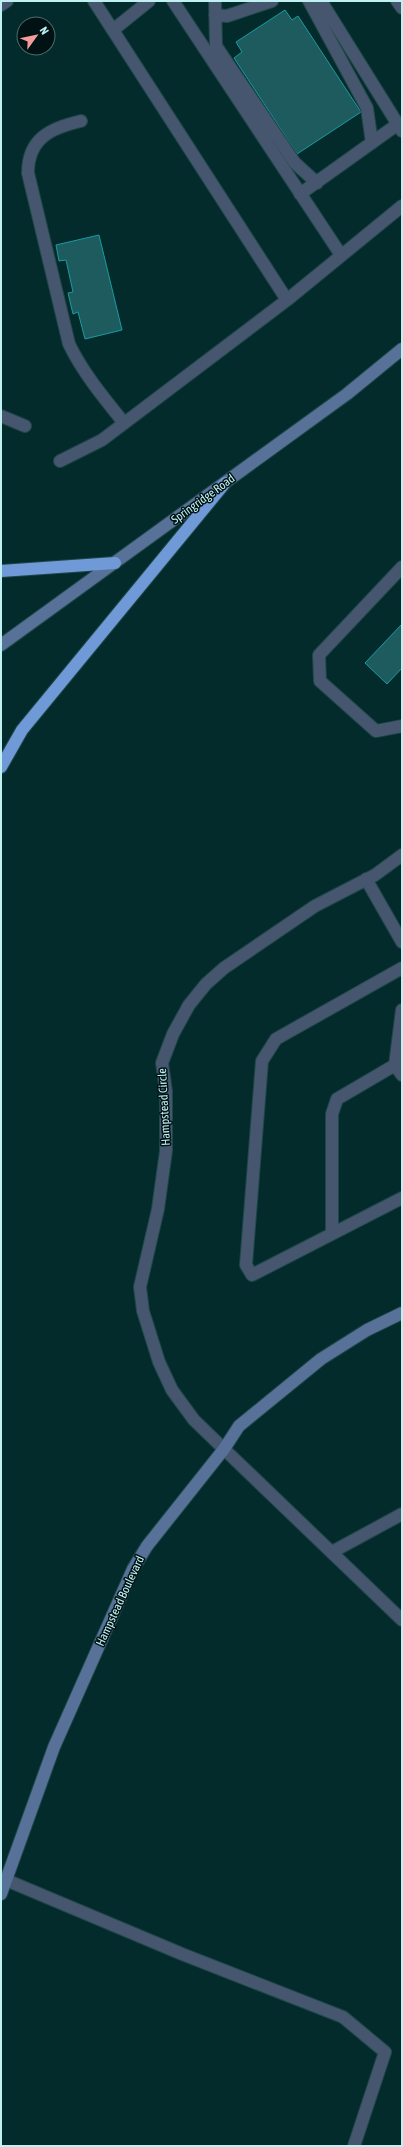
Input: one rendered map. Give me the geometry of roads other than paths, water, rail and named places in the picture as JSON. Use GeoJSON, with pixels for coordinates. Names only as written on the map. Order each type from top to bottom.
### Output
{"type":"FeatureCollection","features":[{"type":"Feature","properties":{"kind":"highway"},"geometry":{"type":"LineString","coordinates":[[1,767],[22,730],[225,483]]}},
{"type":"Feature","properties":{"kind":"highway"},"geometry":{"type":"LineString","coordinates":[[1,571],[115,563]]}},
{"type":"Feature","properties":{"kind":"street"},"geometry":{"type":"LineString","coordinates":[[1,5],[7,1]]}},
{"type":"Feature","properties":{"kind":"street"},"geometry":{"type":"LineString","coordinates":[[94,1],[287,300]]}},
{"type":"Feature","properties":{"kind":"street"},"geometry":{"type":"LineString","coordinates":[[113,30],[149,1]]}},
{"type":"Feature","properties":{"kind":"street"},"geometry":{"type":"LineString","coordinates":[[173,1],[341,255]]}},
{"type":"Feature","properties":{"kind":"street"},"geometry":{"type":"LineString","coordinates":[[216,1],[216,46],[295,163],[317,183]]}},
{"type":"Feature","properties":{"kind":"street"},"geometry":{"type":"LineString","coordinates":[[215,15],[227,16],[272,1]]}},
{"type":"Feature","properties":{"kind":"street"},"geometry":{"type":"LineString","coordinates":[[309,1],[368,108],[372,143]]}},
{"type":"Feature","properties":{"kind":"street"},"geometry":{"type":"LineString","coordinates":[[300,194],[372,143],[400,128],[321,1]]}},
{"type":"Feature","properties":{"kind":"street"},"geometry":{"type":"LineString","coordinates":[[397,1],[402,8]]}},
{"type":"Feature","properties":{"kind":"street"},"geometry":{"type":"LineString","coordinates":[[81,122],[63,125],[48,133],[33,146],[28,159],[28,173],[69,344],[100,392],[124,423]]}},
{"type":"Feature","properties":{"kind":"street"},"geometry":{"type":"LineString","coordinates":[[60,461],[102,440],[287,300],[402,206]]}},
{"type":"Feature","properties":{"kind":"street","name":"Springridge Road"},"geometry":{"type":"LineString","coordinates":[[1,645],[347,394],[402,348]]}},
{"type":"Feature","properties":{"kind":"street"},"geometry":{"type":"LineString","coordinates":[[1,416],[25,426]]}},
{"type":"Feature","properties":{"kind":"street"},"geometry":{"type":"LineString","coordinates":[[402,567],[319,655],[320,681],[376,731],[402,726]]}},
{"type":"Feature","properties":{"kind":"street","name":"Hampstead Circle"},"geometry":{"type":"LineString","coordinates":[[402,855],[366,879],[316,906],[224,968],[206,984],[189,1005],[173,1034],[162,1063],[166,1091],[166,1151],[158,1209],[140,1287],[143,1310],[159,1362],[172,1390],[194,1420],[402,1620]]}},
{"type":"Feature","properties":{"kind":"street"},"geometry":{"type":"LineString","coordinates":[[366,879],[402,942]]}},
{"type":"Feature","properties":{"kind":"street"},"geometry":{"type":"LineString","coordinates":[[402,968],[276,1039],[262,1061],[246,1265],[252,1275],[402,1198]]}},
{"type":"Feature","properties":{"kind":"street"},"geometry":{"type":"LineString","coordinates":[[332,1234],[332,1114],[337,1099],[395,1065],[400,1045],[402,1010]]}},
{"type":"Feature","properties":{"kind":"street"},"geometry":{"type":"LineString","coordinates":[[395,1065],[402,1075]]}},
{"type":"Feature","properties":{"kind":"street","name":"Hampstead Boulevard"},"geometry":{"type":"LineString","coordinates":[[1,1894],[54,1747],[133,1569],[151,1540],[224,1449],[239,1426],[321,1359],[367,1330],[402,1313]]}},
{"type":"Feature","properties":{"kind":"street"},"geometry":{"type":"LineString","coordinates":[[332,1552],[402,1514]]}},
{"type":"Feature","properties":{"kind":"street"},"geometry":{"type":"LineString","coordinates":[[6,1880],[182,1954],[343,2017],[385,2052],[354,2146]]}}]}
